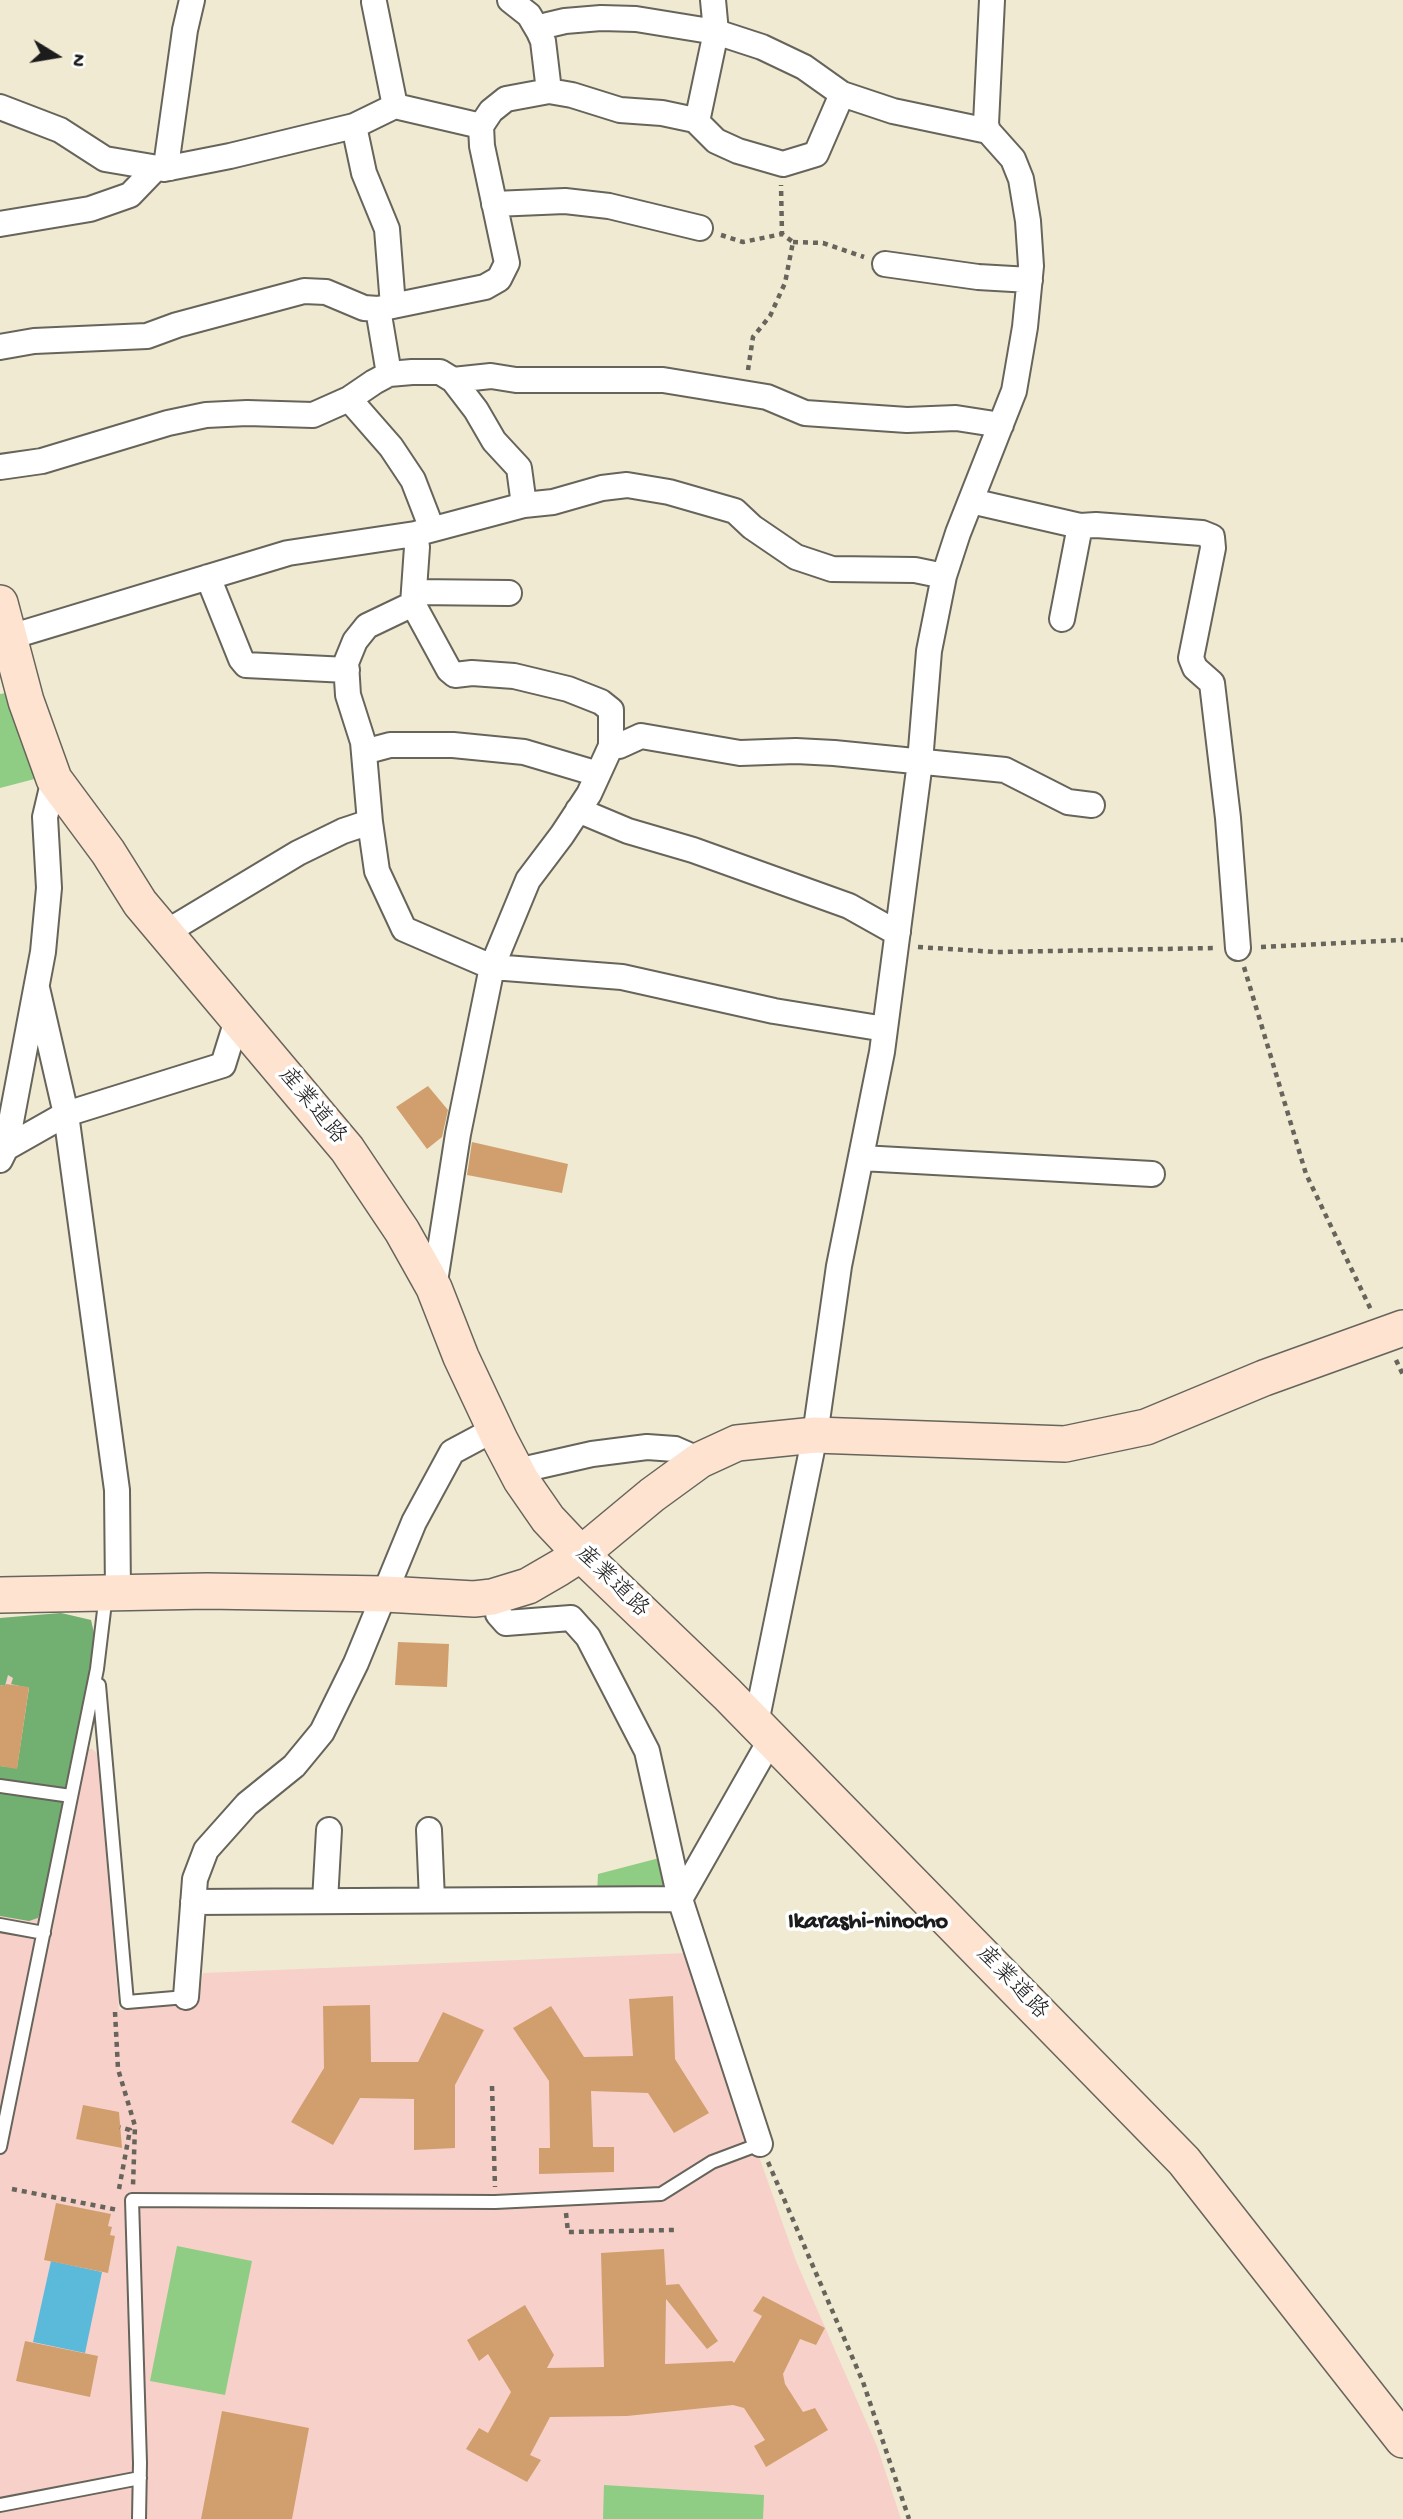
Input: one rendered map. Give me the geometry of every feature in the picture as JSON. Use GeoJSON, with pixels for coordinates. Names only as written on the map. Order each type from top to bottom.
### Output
{"type":"FeatureCollection","features":[{"type":"Feature","properties":{"kind":"street"},"geometry":{"type":"LineString","coordinates":[[0,224],[90,209],[120,199],[130,195],[163,168],[167,159],[185,30],[192,0]]}},
{"type":"Feature","properties":{"kind":"street"},"geometry":{"type":"LineString","coordinates":[[510,0],[528,15],[543,41],[549,91]]}},
{"type":"Feature","properties":{"kind":"street"},"geometry":{"type":"LineString","coordinates":[[695,120],[698,117],[716,32],[713,0]]}},
{"type":"Feature","properties":{"kind":"street"},"geometry":{"type":"LineString","coordinates":[[680,1899],[764,1731],[816,1435],[839,1266],[885,1029],[920,762],[929,651],[944,576],[1014,391],[1025,327],[1030,280],[1028,221],[1021,180],[1013,159],[988,131],[986,124],[992,0]]}},
{"type":"Feature","properties":{"kind":"street"},"geometry":{"type":"LineString","coordinates":[[374,2],[395,106]]}},
{"type":"Feature","properties":{"kind":"street"},"geometry":{"type":"LineString","coordinates":[[539,32],[548,25],[565,20],[601,18],[636,19],[716,32],[773,52],[804,67],[842,94],[893,111],[988,131]]}},
{"type":"Feature","properties":{"kind":"street"},"geometry":{"type":"LineString","coordinates":[[0,347],[34,341],[146,336],[304,291],[326,292],[364,308],[385,308],[485,287],[499,279],[507,263],[482,146],[481,126],[491,111],[506,99],[549,91],[620,110],[662,113],[695,120],[716,141],[783,163],[816,153],[842,94]]}},
{"type":"Feature","properties":{"kind":"street"},"geometry":{"type":"LineString","coordinates":[[0,107],[61,130],[106,159],[163,168],[230,156],[354,126],[395,106],[481,126]]}},
{"type":"Feature","properties":{"kind":"street"},"geometry":{"type":"LineString","coordinates":[[354,126],[364,173],[387,229],[385,308],[389,374]]}},
{"type":"Feature","properties":{"kind":"street"},"geometry":{"type":"LineString","coordinates":[[494,204],[565,201],[609,206],[700,228]]}},
{"type":"Feature","properties":{"kind":"street"},"geometry":{"type":"LineString","coordinates":[[885,264],[978,277],[1030,280]]}},
{"type":"Feature","properties":{"kind":"street"},"geometry":{"type":"LineString","coordinates":[[0,467],[42,461],[180,420],[206,415],[313,415],[349,399],[389,374],[440,372],[453,380],[476,410],[494,441],[519,468],[524,505]]}},
{"type":"Feature","properties":{"kind":"street"},"geometry":{"type":"LineString","coordinates":[[453,380],[491,376],[516,380],[663,380],[767,397],[805,412],[906,420],[956,418],[1001,425]]}},
{"type":"Feature","properties":{"kind":"street"},"geometry":{"type":"LineString","coordinates":[[349,399],[391,447],[413,480],[424,504],[424,531],[417,547],[413,598],[449,670],[455,675],[472,673],[514,676],[568,690],[601,702],[611,709],[611,746],[598,775],[578,810],[527,880],[492,967],[458,1134],[434,1288]]}},
{"type":"Feature","properties":{"kind":"street"},"geometry":{"type":"LineString","coordinates":[[4,639],[288,553],[424,531],[524,505],[553,502],[602,488],[627,485],[669,492],[735,512],[796,557],[832,569],[915,570],[944,576]]}},
{"type":"Feature","properties":{"kind":"street"},"geometry":{"type":"LineString","coordinates":[[971,501],[1080,526],[1202,533],[1212,537],[1213,548],[1191,658],[1195,668],[1212,682],[1228,818],[1238,948]]}},
{"type":"Feature","properties":{"kind":"street"},"geometry":{"type":"LineString","coordinates":[[1062,619],[1080,526]]}},
{"type":"Feature","properties":{"kind":"street"},"geometry":{"type":"LineString","coordinates":[[208,578],[241,659],[246,665],[347,670]]}},
{"type":"Feature","properties":{"kind":"street"},"geometry":{"type":"LineString","coordinates":[[509,593],[413,598],[367,626],[355,641],[346,663],[348,695],[363,742],[377,871],[404,929],[492,967],[622,977],[774,1011],[885,1029]]}},
{"type":"Feature","properties":{"kind":"street","name":"産業道路"},"geometry":{"type":"LineString","coordinates":[[0,603],[4,639],[54,779],[108,852],[140,903],[347,1149],[402,1231],[434,1288],[461,1357],[495,1429],[517,1471],[548,1519],[764,1731],[1184,2161],[1403,2440]]}},
{"type":"Feature","properties":{"kind":"street"},"geometry":{"type":"LineString","coordinates":[[611,746],[619,746],[641,736],[740,754],[796,751],[1005,770],[1068,802],[1092,805]]}},
{"type":"Feature","properties":{"kind":"street"},"geometry":{"type":"LineString","coordinates":[[364,752],[390,745],[453,745],[524,752],[598,775]]}},
{"type":"Feature","properties":{"kind":"street"},"geometry":{"type":"LineString","coordinates":[[2,1152],[37,988],[49,888],[46,817],[54,779]]}},
{"type":"Feature","properties":{"kind":"street"},"geometry":{"type":"LineString","coordinates":[[578,810],[628,831],[693,850],[849,906],[890,929],[897,938]]}},
{"type":"Feature","properties":{"kind":"street"},"geometry":{"type":"LineString","coordinates":[[165,933],[298,853],[343,831],[370,822]]}},
{"type":"Feature","properties":{"kind":"street"},"geometry":{"type":"LineString","coordinates":[[37,988],[66,1114],[117,1490],[112,1592]]}},
{"type":"Feature","properties":{"kind":"street"},"geometry":{"type":"LineString","coordinates":[[2,1152],[66,1114],[223,1065],[237,1020]]}},
{"type":"Feature","properties":{"kind":"street"},"geometry":{"type":"LineString","coordinates":[[861,1158],[1152,1174]]}},
{"type":"Feature","properties":{"kind":"street"},"geometry":{"type":"LineString","coordinates":[[0,1595],[207,1591],[385,1594],[474,1600],[499,1596],[527,1586],[581,1554],[652,1495],[700,1460],[737,1443],[816,1435],[1065,1444],[1146,1427],[1264,1378],[1393,1332]]}},
{"type":"Feature","properties":{"kind":"street"},"geometry":{"type":"LineString","coordinates":[[186,1997],[195,1879],[206,1850],[247,1804],[294,1766],[322,1732],[356,1663],[414,1522],[453,1452],[495,1429]]}},
{"type":"Feature","properties":{"kind":"street"},"geometry":{"type":"LineString","coordinates":[[517,1471],[592,1454],[647,1447],[675,1449],[700,1460]]}},
{"type":"Feature","properties":{"kind":"street"},"geometry":{"type":"LineString","coordinates":[[499,1596],[498,1614],[506,1623],[571,1618],[588,1637],[647,1752],[680,1899],[760,2144]]}},
{"type":"Feature","properties":{"kind":"street"},"geometry":{"type":"LineString","coordinates":[[325,1901],[329,1830]]}},
{"type":"Feature","properties":{"kind":"street"},"geometry":{"type":"LineString","coordinates":[[429,1830],[432,1900]]}},
{"type":"Feature","properties":{"kind":"street"},"geometry":{"type":"LineString","coordinates":[[193,1902],[680,1899]]}},
{"type":"Feature","properties":{"kind":"lane"},"geometry":{"type":"LineString","coordinates":[[0,2147],[112,1592]]}},
{"type":"Feature","properties":{"kind":"lane"},"geometry":{"type":"LineString","coordinates":[[97,1669],[127,2002],[186,1997]]}},
{"type":"Feature","properties":{"kind":"lane"},"geometry":{"type":"LineString","coordinates":[[0,1786],[71,1796]]}},
{"type":"Feature","properties":{"kind":"lane"},"geometry":{"type":"LineString","coordinates":[[0,1925],[44,1933]]}},
{"type":"Feature","properties":{"kind":"lane"},"geometry":{"type":"LineString","coordinates":[[139,2519],[141,2478],[132,2200],[495,2202],[662,2194],[712,2162],[760,2144]]}},
{"type":"Feature","properties":{"kind":"lane"},"geometry":{"type":"LineString","coordinates":[[0,2505],[141,2478]]}},
{"type":"Feature","properties":{"kind":"path"},"geometry":{"type":"LineString","coordinates":[[782,234],[780,195],[783,163]]}},
{"type":"Feature","properties":{"kind":"path"},"geometry":{"type":"LineString","coordinates":[[700,228],[743,242],[782,234],[793,242],[823,243],[885,264]]}},
{"type":"Feature","properties":{"kind":"path"},"geometry":{"type":"LineString","coordinates":[[744,394],[753,337],[770,316],[785,283],[793,242]]}},
{"type":"Feature","properties":{"kind":"path"},"geometry":{"type":"LineString","coordinates":[[897,938],[996,953],[1238,948],[1403,940]]}},
{"type":"Feature","properties":{"kind":"path"},"geometry":{"type":"LineString","coordinates":[[1238,948],[1306,1174],[1393,1332]]}},
{"type":"Feature","properties":{"kind":"path"},"geometry":{"type":"LineString","coordinates":[[492,2086],[495,2202]]}},
{"type":"Feature","properties":{"kind":"path"},"geometry":{"type":"LineString","coordinates":[[114,2220],[130,2130],[120,2127]]}},
{"type":"Feature","properties":{"kind":"path"},"geometry":{"type":"LineString","coordinates":[[760,2144],[863,2382],[909,2519]]}},
{"type":"Feature","properties":{"kind":"path"},"geometry":{"type":"LineString","coordinates":[[12,2189],[133,2213]]}},
{"type":"Feature","properties":{"kind":"path"},"geometry":{"type":"LineString","coordinates":[[565,2198],[568,2232],[675,2230]]}},
{"type":"Feature","properties":{"kind":"shaded area"},"geometry":{"type":"Polygon","coordinates":[[[61,1613],[91,1620],[94,1633],[76,1747],[92,1749],[98,1754],[119,2010],[198,2003],[203,1973],[687,1953],[796,2261],[877,2446],[901,2519],[0,2519],[0,1618],[61,1613]]]}},
{"type":"Feature","properties":{"kind":"green space"},"geometry":{"type":"Polygon","coordinates":[[[18,691],[46,776],[0,788],[0,694],[18,691]]]}},
{"type":"Feature","properties":{"kind":"green space"},"geometry":{"type":"Polygon","coordinates":[[[61,1613],[91,1620],[94,1633],[91,1673],[42,1905],[38,1918],[29,1921],[0,1916],[0,1766],[17,1768],[29,1688],[11,1684],[13,1678],[8,1675],[5,1686],[0,1685],[0,1618],[61,1613]]]}},
{"type":"Feature","properties":{"kind":"green space"},"geometry":{"type":"Polygon","coordinates":[[[667,1856],[674,1889],[597,1894],[598,1874],[667,1856]]]}},
{"type":"Feature","properties":{"kind":"green space"},"geometry":{"type":"Polygon","coordinates":[[[177,2246],[252,2261],[225,2395],[150,2381],[177,2246]]]}},
{"type":"Feature","properties":{"kind":"green space"},"geometry":{"type":"Polygon","coordinates":[[[604,2485],[764,2495],[763,2519],[603,2519],[604,2485]]]}},
{"type":"Feature","properties":{"kind":"water"},"geometry":{"type":"Polygon","coordinates":[[[51,2261],[102,2272],[85,2353],[33,2342],[51,2261]]]}},
{"type":"Feature","properties":{"kind":"building"},"geometry":{"type":"Polygon","coordinates":[[[428,1086],[448,1110],[442,1137],[427,1149],[396,1107],[428,1086]]]}},
{"type":"Feature","properties":{"kind":"building"},"geometry":{"type":"Polygon","coordinates":[[[472,1142],[568,1164],[562,1193],[467,1175],[472,1142]]]}},
{"type":"Feature","properties":{"kind":"building"},"geometry":{"type":"Polygon","coordinates":[[[398,1642],[449,1644],[447,1687],[395,1685],[398,1642]]]}},
{"type":"Feature","properties":{"kind":"building"},"geometry":{"type":"Polygon","coordinates":[[[0,1685],[29,1687],[17,1769],[0,1766],[0,1685]]]}},
{"type":"Feature","properties":{"kind":"building"},"geometry":{"type":"Polygon","coordinates":[[[673,1996],[675,2059],[709,2113],[674,2133],[648,2093],[591,2091],[593,2147],[614,2147],[614,2172],[539,2174],[539,2148],[550,2148],[549,2081],[513,2028],[551,2006],[584,2057],[633,2056],[629,1999],[673,1996]]]}},
{"type":"Feature","properties":{"kind":"building"},"geometry":{"type":"Polygon","coordinates":[[[370,2005],[371,2062],[418,2062],[443,2012],[484,2030],[455,2085],[455,2148],[414,2150],[414,2099],[360,2098],[333,2145],[291,2122],[324,2068],[323,2006],[370,2005]]]}},
{"type":"Feature","properties":{"kind":"building"},"geometry":{"type":"Polygon","coordinates":[[[83,2105],[119,2112],[122,2148],[76,2139],[83,2105]]]}},
{"type":"Feature","properties":{"kind":"building"},"geometry":{"type":"Polygon","coordinates":[[[56,2203],[111,2214],[108,2226],[112,2227],[110,2235],[115,2236],[108,2273],[44,2260],[56,2203]]]}},
{"type":"Feature","properties":{"kind":"building"},"geometry":{"type":"Polygon","coordinates":[[[664,2249],[666,2285],[679,2284],[718,2341],[707,2349],[666,2299],[665,2364],[734,2363],[762,2316],[753,2311],[763,2296],[825,2328],[816,2345],[800,2339],[783,2374],[785,2384],[803,2412],[815,2408],[828,2430],[766,2467],[754,2446],[765,2440],[744,2408],[733,2405],[627,2416],[550,2417],[530,2455],[541,2460],[527,2482],[466,2449],[479,2428],[488,2433],[511,2392],[488,2354],[479,2361],[467,2340],[525,2305],[554,2355],[547,2368],[604,2367],[601,2253],[664,2249]]]}},
{"type":"Feature","properties":{"kind":"building"},"geometry":{"type":"Polygon","coordinates":[[[25,2341],[98,2356],[90,2397],[16,2381],[25,2341]]]}},
{"type":"Feature","properties":{"kind":"building"},"geometry":{"type":"Polygon","coordinates":[[[222,2411],[309,2428],[292,2519],[201,2519],[222,2411]]]}},
{"type":"Feature","properties":{"kind":"district","name":"Ikarashi-ninocho"},"geometry":{"type":"Point","coordinates":[868,1923]}}]}
